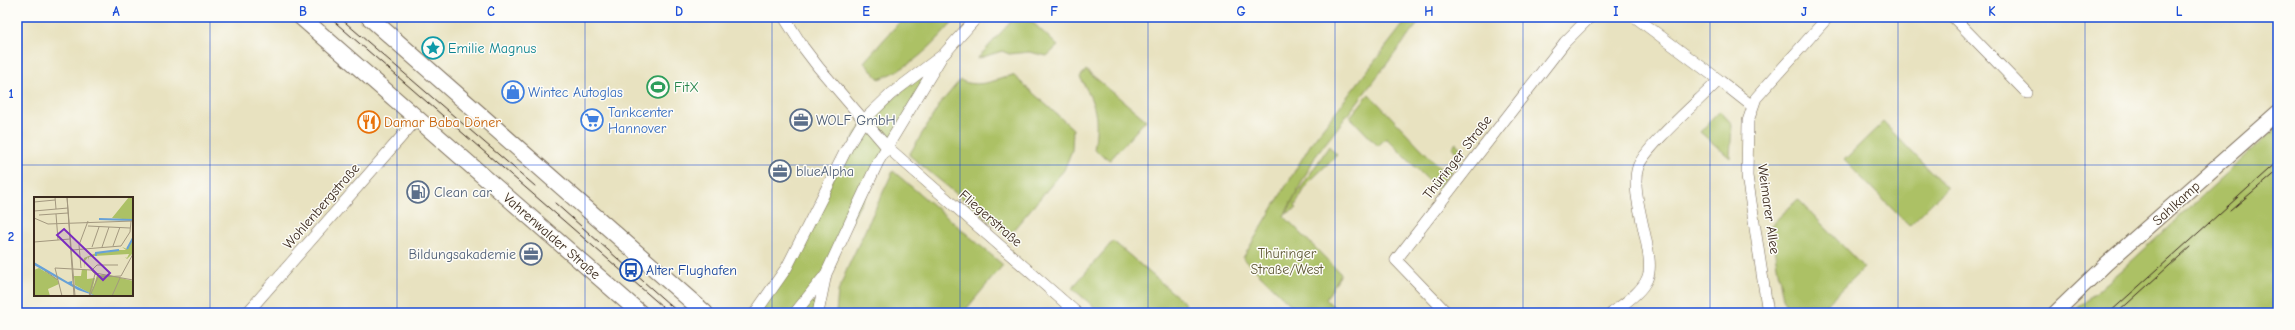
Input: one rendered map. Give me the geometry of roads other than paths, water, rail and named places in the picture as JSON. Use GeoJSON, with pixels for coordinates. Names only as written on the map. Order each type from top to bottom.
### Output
{"type":"FeatureCollection","features":[{"type":"Feature","properties":{"kind":"main road","name":"Vahrenwalder Straße"},"geometry":{"type":"LineString","coordinates":[[301,17],[640,313]]}},
{"type":"Feature","properties":{"kind":"main road"},"geometry":{"type":"LineString","coordinates":[[370,17],[705,313]]}},
{"type":"Feature","properties":{"kind":"street","name":"Fliegerstraße"},"geometry":{"type":"LineString","coordinates":[[784,17],[803,47],[886,146],[1077,313]]}},
{"type":"Feature","properties":{"kind":"street"},"geometry":{"type":"LineString","coordinates":[[755,313],[787,267],[847,148],[864,120],[891,94],[944,54],[977,17]]}},
{"type":"Feature","properties":{"kind":"street","name":"Thüringer Straße"},"geometry":{"type":"LineString","coordinates":[[1447,313],[1396,260],[1564,42],[1590,17]]}},
{"type":"Feature","properties":{"kind":"street"},"geometry":{"type":"LineString","coordinates":[[1635,17],[1752,106]]}},
{"type":"Feature","properties":{"kind":"street","name":"Weimarer Allee"},"geometry":{"type":"LineString","coordinates":[[1768,313],[1747,176],[1748,121],[1756,98],[1828,17]]}},
{"type":"Feature","properties":{"kind":"street"},"geometry":{"type":"LineString","coordinates":[[1953,17],[2027,93]]}},
{"type":"Feature","properties":{"kind":"street"},"geometry":{"type":"LineString","coordinates":[[795,313],[826,274],[886,146],[928,83],[944,54]]}},
{"type":"Feature","properties":{"kind":"street"},"geometry":{"type":"LineString","coordinates":[[1612,313],[1632,297],[1647,280],[1649,264],[1636,188],[1638,168],[1647,152],[1719,80]]}},
{"type":"Feature","properties":{"kind":"street","name":"Sahlkamp"},"geometry":{"type":"LineString","coordinates":[[2055,313],[2074,294],[2278,112]]}},
{"type":"Feature","properties":{"kind":"street","name":"Wohlenbergstraße"},"geometry":{"type":"LineString","coordinates":[[247,313],[417,119]]}},
{"type":"Feature","properties":{"kind":"street"},"geometry":{"type":"LineString","coordinates":[[818,313],[826,274]]}},
{"type":"Feature","properties":{"kind":"street","name":"Sahlkamp"},"geometry":{"type":"LineString","coordinates":[[2049,313],[2074,294]]}},
{"type":"Feature","properties":{"kind":"tram line"},"geometry":{"type":"LineString","coordinates":[[329,17],[670,313]]}},
{"type":"Feature","properties":{"kind":"tram line"},"geometry":{"type":"LineString","coordinates":[[339,17],[535,186]]}},
{"type":"Feature","properties":{"kind":"tram line"},"geometry":{"type":"LineString","coordinates":[[2109,313],[2278,161]]}},
{"type":"Feature","properties":{"kind":"tram line"},"geometry":{"type":"LineString","coordinates":[[2230,211],[2278,170]]}},
{"type":"Feature","properties":{"kind":"tram line"},"geometry":{"type":"LineString","coordinates":[[555,203],[679,313]]}},
{"type":"Feature","properties":{"kind":"tram line"},"geometry":{"type":"LineString","coordinates":[[2117,313],[2190,247]]}},
{"type":"Feature","properties":{"kind":"place","name":"Emilie Magnus"},"geometry":{"type":"Point","coordinates":[433,48]}},
{"type":"Feature","properties":{"kind":"place","name":"FitX"},"geometry":{"type":"Point","coordinates":[658,87]}},
{"type":"Feature","properties":{"kind":"place","name":"Wintec Autoglas"},"geometry":{"type":"Point","coordinates":[513,92]}},
{"type":"Feature","properties":{"kind":"place","name":"Tankcenter Hannover"},"geometry":{"type":"Point","coordinates":[592,120]}},
{"type":"Feature","properties":{"kind":"place","name":"WOLF GmbH"},"geometry":{"type":"Point","coordinates":[801,120]}},
{"type":"Feature","properties":{"kind":"place","name":"Damar Baba Döner"},"geometry":{"type":"Point","coordinates":[369,122]}},
{"type":"Feature","properties":{"kind":"place","name":"blueAlpha"},"geometry":{"type":"Point","coordinates":[780,171]}},
{"type":"Feature","properties":{"kind":"place","name":"Clean car"},"geometry":{"type":"Point","coordinates":[418,192]}},
{"type":"Feature","properties":{"kind":"place","name":"Bildungsakademie"},"geometry":{"type":"Point","coordinates":[531,254]}},
{"type":"Feature","properties":{"kind":"place","name":"Alter Flughafen"},"geometry":{"type":"Point","coordinates":[631,270]}},
{"type":"Feature","properties":{"kind":"park label","name":"Thüringer Straße/West"},"geometry":{"type":"Point","coordinates":[1287,262]}}]}
